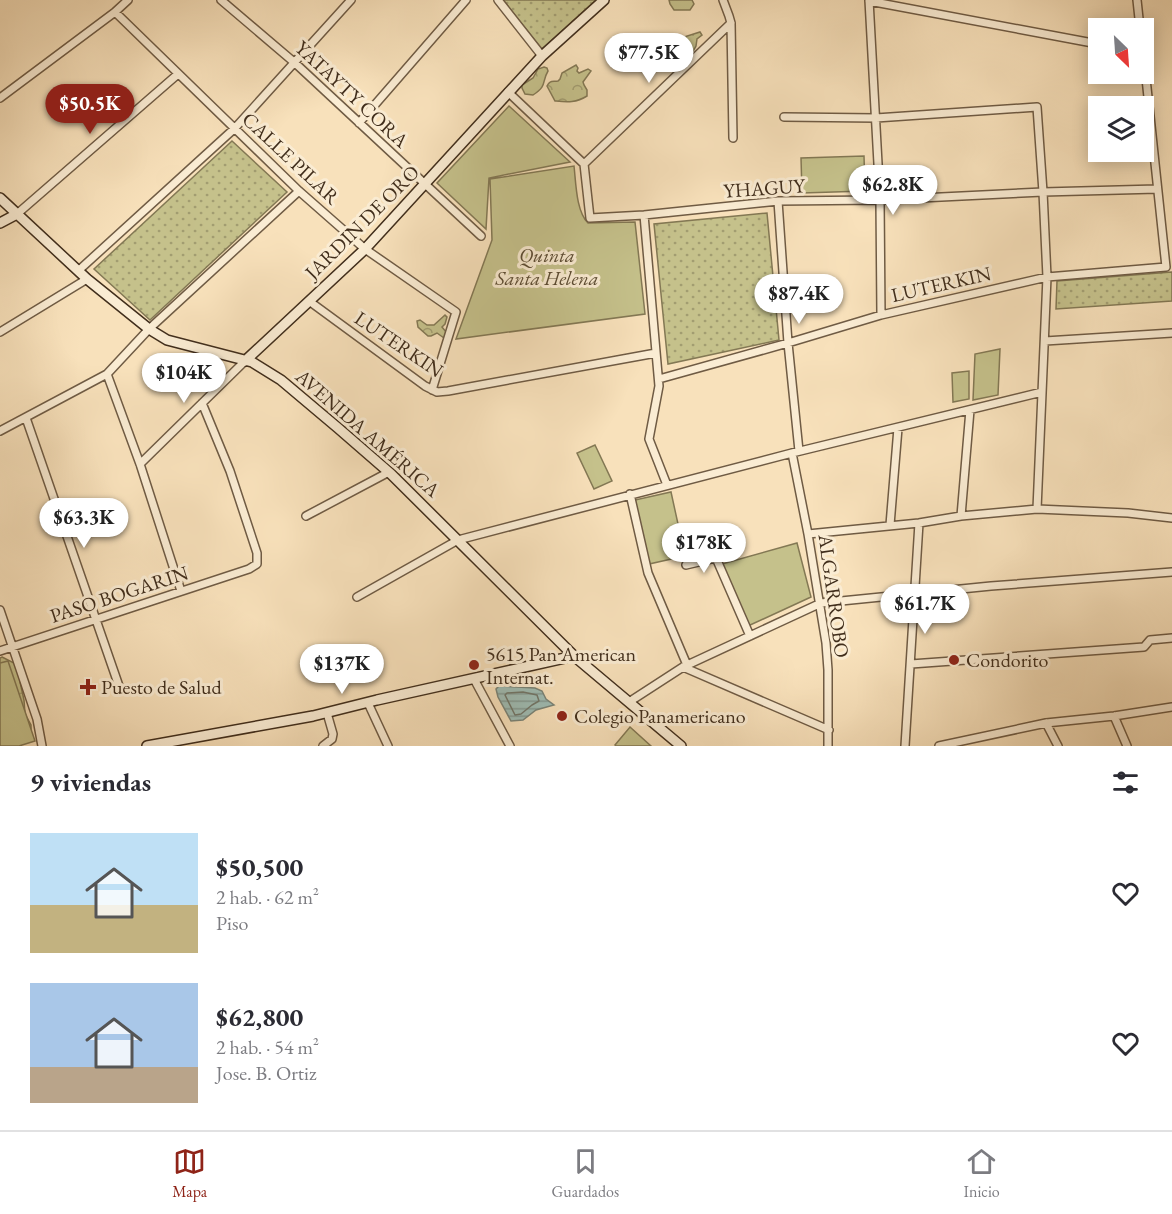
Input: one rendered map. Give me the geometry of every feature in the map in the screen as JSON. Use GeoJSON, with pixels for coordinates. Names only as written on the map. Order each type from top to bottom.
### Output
{"type":"FeatureCollection","features":[{"type":"Feature","properties":{"kind":"street"},"geometry":{"type":"LineString","coordinates":[[0,98],[128,0]]}},
{"type":"Feature","properties":{"kind":"street","name":"YATAYTY CORA"},"geometry":{"type":"LineString","coordinates":[[221,0],[296,63],[481,236]]}},
{"type":"Feature","properties":{"kind":"street"},"geometry":{"type":"LineString","coordinates":[[78,271],[235,129],[351,0]]}},
{"type":"Feature","properties":{"kind":"street"},"geometry":{"type":"LineString","coordinates":[[359,123],[466,0]]}},
{"type":"Feature","properties":{"kind":"street"},"geometry":{"type":"LineString","coordinates":[[498,0],[542,56]]}},
{"type":"Feature","properties":{"kind":"street","name":"JARDIN DE ORO"},"geometry":{"type":"LineString","coordinates":[[140,464],[245,361],[365,249],[542,56],[604,0]]}},
{"type":"Feature","properties":{"kind":"street"},"geometry":{"type":"LineString","coordinates":[[723,0],[731,23],[733,138]]}},
{"type":"Feature","properties":{"kind":"street"},"geometry":{"type":"LineString","coordinates":[[881,315],[880,200],[869,0],[1088,42]]}},
{"type":"Feature","properties":{"kind":"street"},"geometry":{"type":"LineString","coordinates":[[1137,0],[1139,18]]}},
{"type":"Feature","properties":{"kind":"street","name":"CALLE PILAR"},"geometry":{"type":"LineString","coordinates":[[115,12],[299,191],[365,249],[456,312],[432,390]]}},
{"type":"Feature","properties":{"kind":"street"},"geometry":{"type":"LineString","coordinates":[[508,92],[584,164],[731,23]]}},
{"type":"Feature","properties":{"kind":"street"},"geometry":{"type":"LineString","coordinates":[[0,223],[17,214],[178,74]]}},
{"type":"Feature","properties":{"kind":"street"},"geometry":{"type":"LineString","coordinates":[[1146,84],[1157,189]]}},
{"type":"Feature","properties":{"kind":"street"},"geometry":{"type":"LineString","coordinates":[[784,117],[876,118],[1037,107],[1047,277],[1037,509]]}},
{"type":"Feature","properties":{"kind":"street","name":"YHAGUY"},"geometry":{"type":"LineString","coordinates":[[584,164],[590,218],[644,215],[778,201],[880,200],[1157,189]]}},
{"type":"Feature","properties":{"kind":"street","name":"LUTERKIN"},"geometry":{"type":"LineString","coordinates":[[659,379],[881,315],[1047,277],[1166,267],[1157,189]]}},
{"type":"Feature","properties":{"kind":"street"},"geometry":{"type":"LineString","coordinates":[[0,431],[107,374],[149,329],[299,191]]}},
{"type":"Feature","properties":{"kind":"street","name":"AVENIDA AMÉRICA"},"geometry":{"type":"LineString","coordinates":[[0,198],[87,279],[149,329],[167,340],[260,366],[281,380],[389,472],[574,656],[681,746]]}},
{"type":"Feature","properties":{"kind":"street","name":"ALGARROBO"},"geometry":{"type":"LineString","coordinates":[[778,201],[796,452],[826,643],[828,746]]}},
{"type":"Feature","properties":{"kind":"street"},"geometry":{"type":"LineString","coordinates":[[644,215],[659,379],[649,439],[667,485]]}},
{"type":"Feature","properties":{"kind":"street"},"geometry":{"type":"LineString","coordinates":[[0,332],[87,279]]}},
{"type":"Feature","properties":{"kind":"street","name":"LUTERKIN"},"geometry":{"type":"LineString","coordinates":[[309,301],[436,392],[656,353]]}},
{"type":"Feature","properties":{"kind":"street"},"geometry":{"type":"LineString","coordinates":[[1045,341],[1172,333]]}},
{"type":"Feature","properties":{"kind":"street"},"geometry":{"type":"LineString","coordinates":[[107,374],[140,464],[181,591]]}},
{"type":"Feature","properties":{"kind":"street"},"geometry":{"type":"LineString","coordinates":[[357,597],[458,540],[630,494],[1042,392]]}},
{"type":"Feature","properties":{"kind":"street","name":"PASO BOGARIN"},"geometry":{"type":"LineString","coordinates":[[0,651],[249,569],[256,564],[257,553],[230,471],[202,403]]}},
{"type":"Feature","properties":{"kind":"street"},"geometry":{"type":"LineString","coordinates":[[961,516],[970,410]]}},
{"type":"Feature","properties":{"kind":"street"},"geometry":{"type":"LineString","coordinates":[[26,418],[120,689]]}},
{"type":"Feature","properties":{"kind":"street"},"geometry":{"type":"LineString","coordinates":[[890,525],[898,428]]}},
{"type":"Feature","properties":{"kind":"street"},"geometry":{"type":"LineString","coordinates":[[306,516],[389,472]]}},
{"type":"Feature","properties":{"kind":"street"},"geometry":{"type":"LineString","coordinates":[[630,494],[648,573],[685,666],[828,730]]}},
{"type":"Feature","properties":{"kind":"street"},"geometry":{"type":"LineString","coordinates":[[808,534],[1037,509],[1128,513],[1172,518]]}},
{"type":"Feature","properties":{"kind":"street"},"geometry":{"type":"LineString","coordinates":[[905,746],[919,523]]}},
{"type":"Feature","properties":{"kind":"street"},"geometry":{"type":"LineString","coordinates":[[686,565],[716,558],[750,636]]}},
{"type":"Feature","properties":{"kind":"street"},"geometry":{"type":"LineString","coordinates":[[629,702],[685,666],[820,603],[991,586],[1172,572]]}},
{"type":"Feature","properties":{"kind":"street"},"geometry":{"type":"LineString","coordinates":[[0,610],[38,719],[42,746]]}},
{"type":"Feature","properties":{"kind":"street"},"geometry":{"type":"LineString","coordinates":[[911,664],[1144,647],[1150,640],[1172,638]]}},
{"type":"Feature","properties":{"kind":"street"},"geometry":{"type":"LineString","coordinates":[[147,746],[327,713],[574,656]]}},
{"type":"Feature","properties":{"kind":"street"},"geometry":{"type":"LineString","coordinates":[[474,679],[510,746]]}},
{"type":"Feature","properties":{"kind":"street"},"geometry":{"type":"LineString","coordinates":[[368,703],[388,746]]}},
{"type":"Feature","properties":{"kind":"street"},"geometry":{"type":"LineString","coordinates":[[939,746],[1046,723],[1172,707]]}},
{"type":"Feature","properties":{"kind":"street"},"geometry":{"type":"LineString","coordinates":[[323,746],[332,739],[333,734],[327,713]]}},
{"type":"Feature","properties":{"kind":"street"},"geometry":{"type":"LineString","coordinates":[[1114,716],[1127,746]]}},
{"type":"Feature","properties":{"kind":"street"},"geometry":{"type":"LineString","coordinates":[[1046,723],[1058,746]]}},
{"type":"Feature","properties":{"kind":"green space"},"geometry":{"type":"Polygon","coordinates":[[[503,0],[596,0],[542,49],[503,0]]]}},
{"type":"Feature","properties":{"kind":"green space"},"geometry":{"type":"Polygon","coordinates":[[[669,0],[692,0],[694,4],[690,10],[674,10],[669,0]]]}},
{"type":"Feature","properties":{"kind":"green space"},"geometry":{"type":"Polygon","coordinates":[[[700,32],[702,35],[697,39],[692,53],[683,44],[684,37],[700,32]]]}},
{"type":"Feature","properties":{"kind":"green space"},"geometry":{"type":"Polygon","coordinates":[[[576,65],[579,73],[588,69],[591,71],[583,82],[587,96],[575,101],[555,101],[548,84],[558,81],[562,73],[576,65]]]}},
{"type":"Feature","properties":{"kind":"green space"},"geometry":{"type":"Polygon","coordinates":[[[544,67],[548,71],[538,92],[533,95],[525,94],[522,85],[533,78],[538,69],[544,67]]]}},
{"type":"Feature","properties":{"kind":"green space"},"geometry":{"type":"Polygon","coordinates":[[[509,106],[570,162],[489,178],[486,229],[437,183],[509,106]]]}},
{"type":"Feature","properties":{"kind":"green space"},"geometry":{"type":"Polygon","coordinates":[[[232,141],[287,192],[150,320],[94,269],[232,141]]]}},
{"type":"Feature","properties":{"kind":"green space"},"geometry":{"type":"Polygon","coordinates":[[[864,156],[865,191],[802,193],[801,158],[864,156]]]}},
{"type":"Feature","properties":{"kind":"green space","name":"Quinta Santa Helena"},"geometry":{"type":"Polygon","coordinates":[[[574,166],[579,204],[588,223],[635,222],[645,314],[456,339],[492,240],[490,179],[574,166]]]}},
{"type":"Feature","properties":{"kind":"green space"},"geometry":{"type":"Polygon","coordinates":[[[767,213],[779,340],[668,364],[654,224],[767,213]]]}},
{"type":"Feature","properties":{"kind":"green space"},"geometry":{"type":"Polygon","coordinates":[[[1172,272],[1172,301],[1056,309],[1057,281],[1172,272]]]}},
{"type":"Feature","properties":{"kind":"green space"},"geometry":{"type":"Polygon","coordinates":[[[445,315],[447,317],[442,327],[447,333],[444,338],[437,333],[428,336],[418,327],[417,321],[434,325],[445,315]]]}},
{"type":"Feature","properties":{"kind":"green space"},"geometry":{"type":"Polygon","coordinates":[[[1000,349],[998,395],[973,400],[975,354],[1000,349]]]}},
{"type":"Feature","properties":{"kind":"green space"},"geometry":{"type":"Polygon","coordinates":[[[969,371],[969,399],[953,402],[952,373],[969,371]]]}},
{"type":"Feature","properties":{"kind":"green space"},"geometry":{"type":"Polygon","coordinates":[[[595,445],[612,481],[594,489],[577,453],[595,445]]]}},
{"type":"Feature","properties":{"kind":"green space"},"geometry":{"type":"Polygon","coordinates":[[[671,492],[685,556],[649,564],[635,500],[671,492]]]}},
{"type":"Feature","properties":{"kind":"green space"},"geometry":{"type":"Polygon","coordinates":[[[797,543],[811,597],[748,626],[722,564],[797,543]]]}},
{"type":"Feature","properties":{"kind":"green space"},"geometry":{"type":"Polygon","coordinates":[[[0,658],[14,663],[20,675],[25,714],[31,725],[31,732],[0,704],[0,658]]]}},
{"type":"Feature","properties":{"kind":"green space"},"geometry":{"type":"Polygon","coordinates":[[[8,661],[35,741],[19,746],[0,746],[0,663],[8,661]]]}},
{"type":"Feature","properties":{"kind":"green space"},"geometry":{"type":"Polygon","coordinates":[[[630,727],[651,746],[616,746],[630,727]]]}},
{"type":"Feature","properties":{"kind":"water"},"geometry":{"type":"Polygon","coordinates":[[[499,686],[535,688],[542,691],[546,699],[554,705],[536,710],[523,720],[511,721],[498,697],[496,689],[499,686]]]}},
{"type":"Feature","properties":{"kind":"place","name":"Condorito"},"geometry":{"type":"Point","coordinates":[954,660]}},
{"type":"Feature","properties":{"kind":"place","name":"5615 Pan American Internat."},"geometry":{"type":"Point","coordinates":[474,665]}},
{"type":"Feature","properties":{"kind":"place","name":"Puesto de Salud"},"geometry":{"type":"Point","coordinates":[88,687]}},
{"type":"Feature","properties":{"kind":"place","name":"Colegio Panamericano"},"geometry":{"type":"Point","coordinates":[562,716]}}]}
